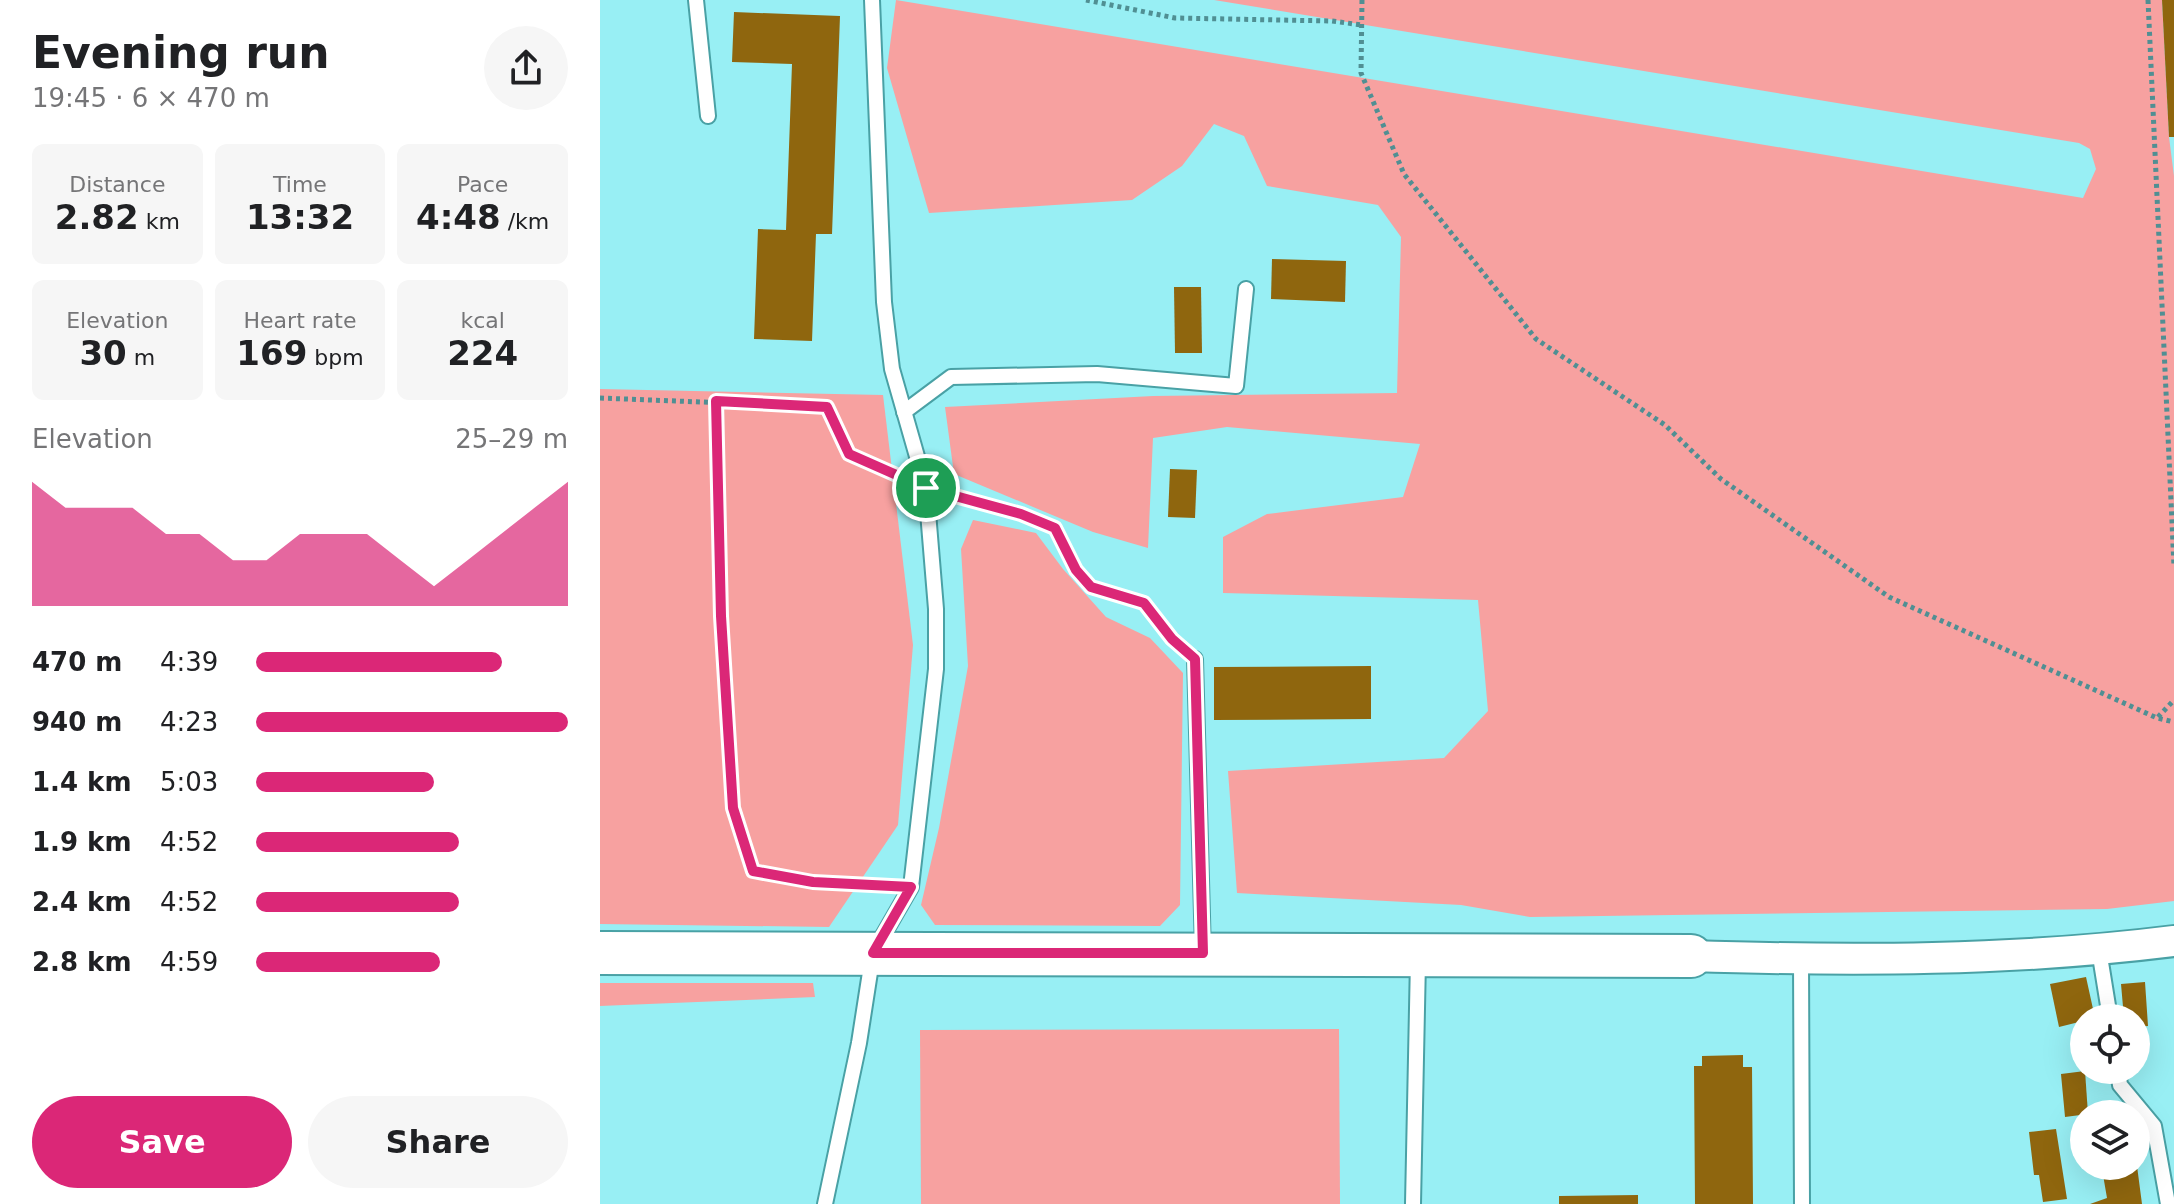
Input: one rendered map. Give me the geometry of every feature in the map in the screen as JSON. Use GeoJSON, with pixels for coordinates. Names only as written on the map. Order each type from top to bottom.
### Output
{"type":"FeatureCollection","features":[{"type":"Feature","properties":{"kind":"street"},"geometry":{"type":"LineString","coordinates":[[600,953],[1418,953],[1801,959],[2099,950],[2174,941]]}},
{"type":"Feature","properties":{"kind":"lane"},"geometry":{"type":"LineString","coordinates":[[696,0],[708,116]]}},
{"type":"Feature","properties":{"kind":"lane"},"geometry":{"type":"LineString","coordinates":[[825,1204],[859,1043],[873,953],[911,887],[936,669],[936,609],[926,488],[892,369],[884,302],[872,0]]}},
{"type":"Feature","properties":{"kind":"lane"},"geometry":{"type":"LineString","coordinates":[[904,412],[951,377],[1097,374],[1236,386],[1246,289]]}},
{"type":"Feature","properties":{"kind":"lane"},"geometry":{"type":"LineString","coordinates":[[1195,659],[1203,953]]}},
{"type":"Feature","properties":{"kind":"lane"},"geometry":{"type":"LineString","coordinates":[[2099,950],[2108,1004]]}},
{"type":"Feature","properties":{"kind":"lane"},"geometry":{"type":"LineString","coordinates":[[1413,1204],[1418,953]]}},
{"type":"Feature","properties":{"kind":"lane"},"geometry":{"type":"LineString","coordinates":[[1801,959],[1802,1204]]}},
{"type":"Feature","properties":{"kind":"lane"},"geometry":{"type":"LineString","coordinates":[[2120,1084],[2154,1126],[2168,1204]]}},
{"type":"Feature","properties":{"kind":"path"},"geometry":{"type":"LineString","coordinates":[[1086,0],[1175,18],[1332,21],[1362,25]]}},
{"type":"Feature","properties":{"kind":"path"},"geometry":{"type":"LineString","coordinates":[[1362,0],[1361,73],[1404,174],[1536,339],[1665,425],[1721,479],[1889,597],[2157,718],[2174,722]]}},
{"type":"Feature","properties":{"kind":"path"},"geometry":{"type":"LineString","coordinates":[[2148,0],[2174,566]]}},
{"type":"Feature","properties":{"kind":"path"},"geometry":{"type":"LineString","coordinates":[[600,398],[827,407],[849,454],[926,488],[1021,514],[1055,528],[1076,570],[1091,587],[1144,603],[1172,639],[1195,659]]}},
{"type":"Feature","properties":{"kind":"path"},"geometry":{"type":"LineString","coordinates":[[716,401],[721,616],[733,808],[753,871],[813,882],[911,887]]}},
{"type":"Feature","properties":{"kind":"path"},"geometry":{"type":"LineString","coordinates":[[2157,718],[2174,700]]}},
{"type":"Feature","properties":{"kind":"shaded area"},"geometry":{"type":"Polygon","coordinates":[[[896,0],[2083,198],[2096,169],[2090,149],[2079,143],[1214,0],[2162,0],[2174,176],[2174,901],[2107,909],[1530,917],[1461,905],[1237,893],[1228,771],[1444,758],[1488,711],[1478,600],[1223,593],[1223,537],[1267,514],[1403,497],[1420,444],[1227,427],[1153,438],[1148,548],[1093,532],[954,474],[945,407],[1153,396],[1397,393],[1401,237],[1378,205],[1267,186],[1244,136],[1214,124],[1182,166],[1132,200],[929,213],[887,68],[896,0]]]}},
{"type":"Feature","properties":{"kind":"shaded area"},"geometry":{"type":"Polygon","coordinates":[[[600,389],[883,395],[913,645],[898,825],[829,927],[600,924],[600,389]]]}},
{"type":"Feature","properties":{"kind":"shaded area"},"geometry":{"type":"Polygon","coordinates":[[[973,520],[1036,533],[1106,617],[1150,638],[1183,673],[1180,905],[1160,926],[935,925],[921,905],[939,828],[968,666],[961,549],[973,520]]]}},
{"type":"Feature","properties":{"kind":"shaded area"},"geometry":{"type":"Polygon","coordinates":[[[600,983],[813,983],[815,997],[600,1006],[600,983]]]}},
{"type":"Feature","properties":{"kind":"shaded area"},"geometry":{"type":"Polygon","coordinates":[[[1339,1029],[1340,1204],[921,1204],[920,1030],[1339,1029]]]}},
{"type":"Feature","properties":{"kind":"building"},"geometry":{"type":"Polygon","coordinates":[[[2162,0],[2174,0],[2174,137],[2169,137],[2162,0]]]}},
{"type":"Feature","properties":{"kind":"building"},"geometry":{"type":"Polygon","coordinates":[[[734,12],[840,16],[832,234],[816,234],[812,341],[754,339],[758,229],[786,230],[792,64],[732,62],[734,12]]]}},
{"type":"Feature","properties":{"kind":"building"},"geometry":{"type":"Polygon","coordinates":[[[1272,259],[1346,261],[1345,302],[1271,299],[1272,259]]]}},
{"type":"Feature","properties":{"kind":"building"},"geometry":{"type":"Polygon","coordinates":[[[1174,287],[1201,287],[1202,353],[1175,353],[1174,287]]]}},
{"type":"Feature","properties":{"kind":"building"},"geometry":{"type":"Polygon","coordinates":[[[1170,469],[1197,470],[1195,518],[1168,517],[1170,469]]]}},
{"type":"Feature","properties":{"kind":"building"},"geometry":{"type":"Polygon","coordinates":[[[1371,666],[1371,719],[1214,720],[1214,667],[1371,666]]]}},
{"type":"Feature","properties":{"kind":"building"},"geometry":{"type":"Polygon","coordinates":[[[2086,977],[2092,1004],[2070,1004],[2070,1024],[2059,1027],[2050,984],[2086,977]]]}},
{"type":"Feature","properties":{"kind":"building"},"geometry":{"type":"Polygon","coordinates":[[[2145,982],[2146,1004],[2123,1004],[2121,984],[2145,982]]]}},
{"type":"Feature","properties":{"kind":"building"},"geometry":{"type":"Polygon","coordinates":[[[1743,1055],[1743,1067],[1752,1067],[1753,1204],[1695,1204],[1694,1066],[1702,1066],[1702,1056],[1743,1055]]]}},
{"type":"Feature","properties":{"kind":"building"},"geometry":{"type":"Polygon","coordinates":[[[2070,1073],[2070,1084],[2086,1084],[2087,1100],[2070,1100],[2070,1116],[2065,1117],[2061,1074],[2070,1073]]]}},
{"type":"Feature","properties":{"kind":"building"},"geometry":{"type":"Polygon","coordinates":[[[2056,1129],[2067,1199],[2043,1202],[2039,1175],[2034,1175],[2029,1132],[2056,1129]]]}},
{"type":"Feature","properties":{"kind":"building"},"geometry":{"type":"Polygon","coordinates":[[[2104,1180],[2139,1180],[2142,1204],[2090,1204],[2107,1198],[2104,1180]]]}},
{"type":"Feature","properties":{"kind":"building"},"geometry":{"type":"Polygon","coordinates":[[[1638,1195],[1638,1204],[1559,1204],[1559,1196],[1638,1195]]]}},
{"type":"Feature","properties":{"kind":"route"},"geometry":{"type":"LineString","coordinates":[[716,401],[827,407],[849,454],[926,488],[1021,514],[1055,528],[1076,570],[1091,587],[1144,603],[1172,639],[1195,659],[1203,953],[873,953],[911,887],[813,882],[753,871],[733,808],[721,616],[716,401]]}}]}
